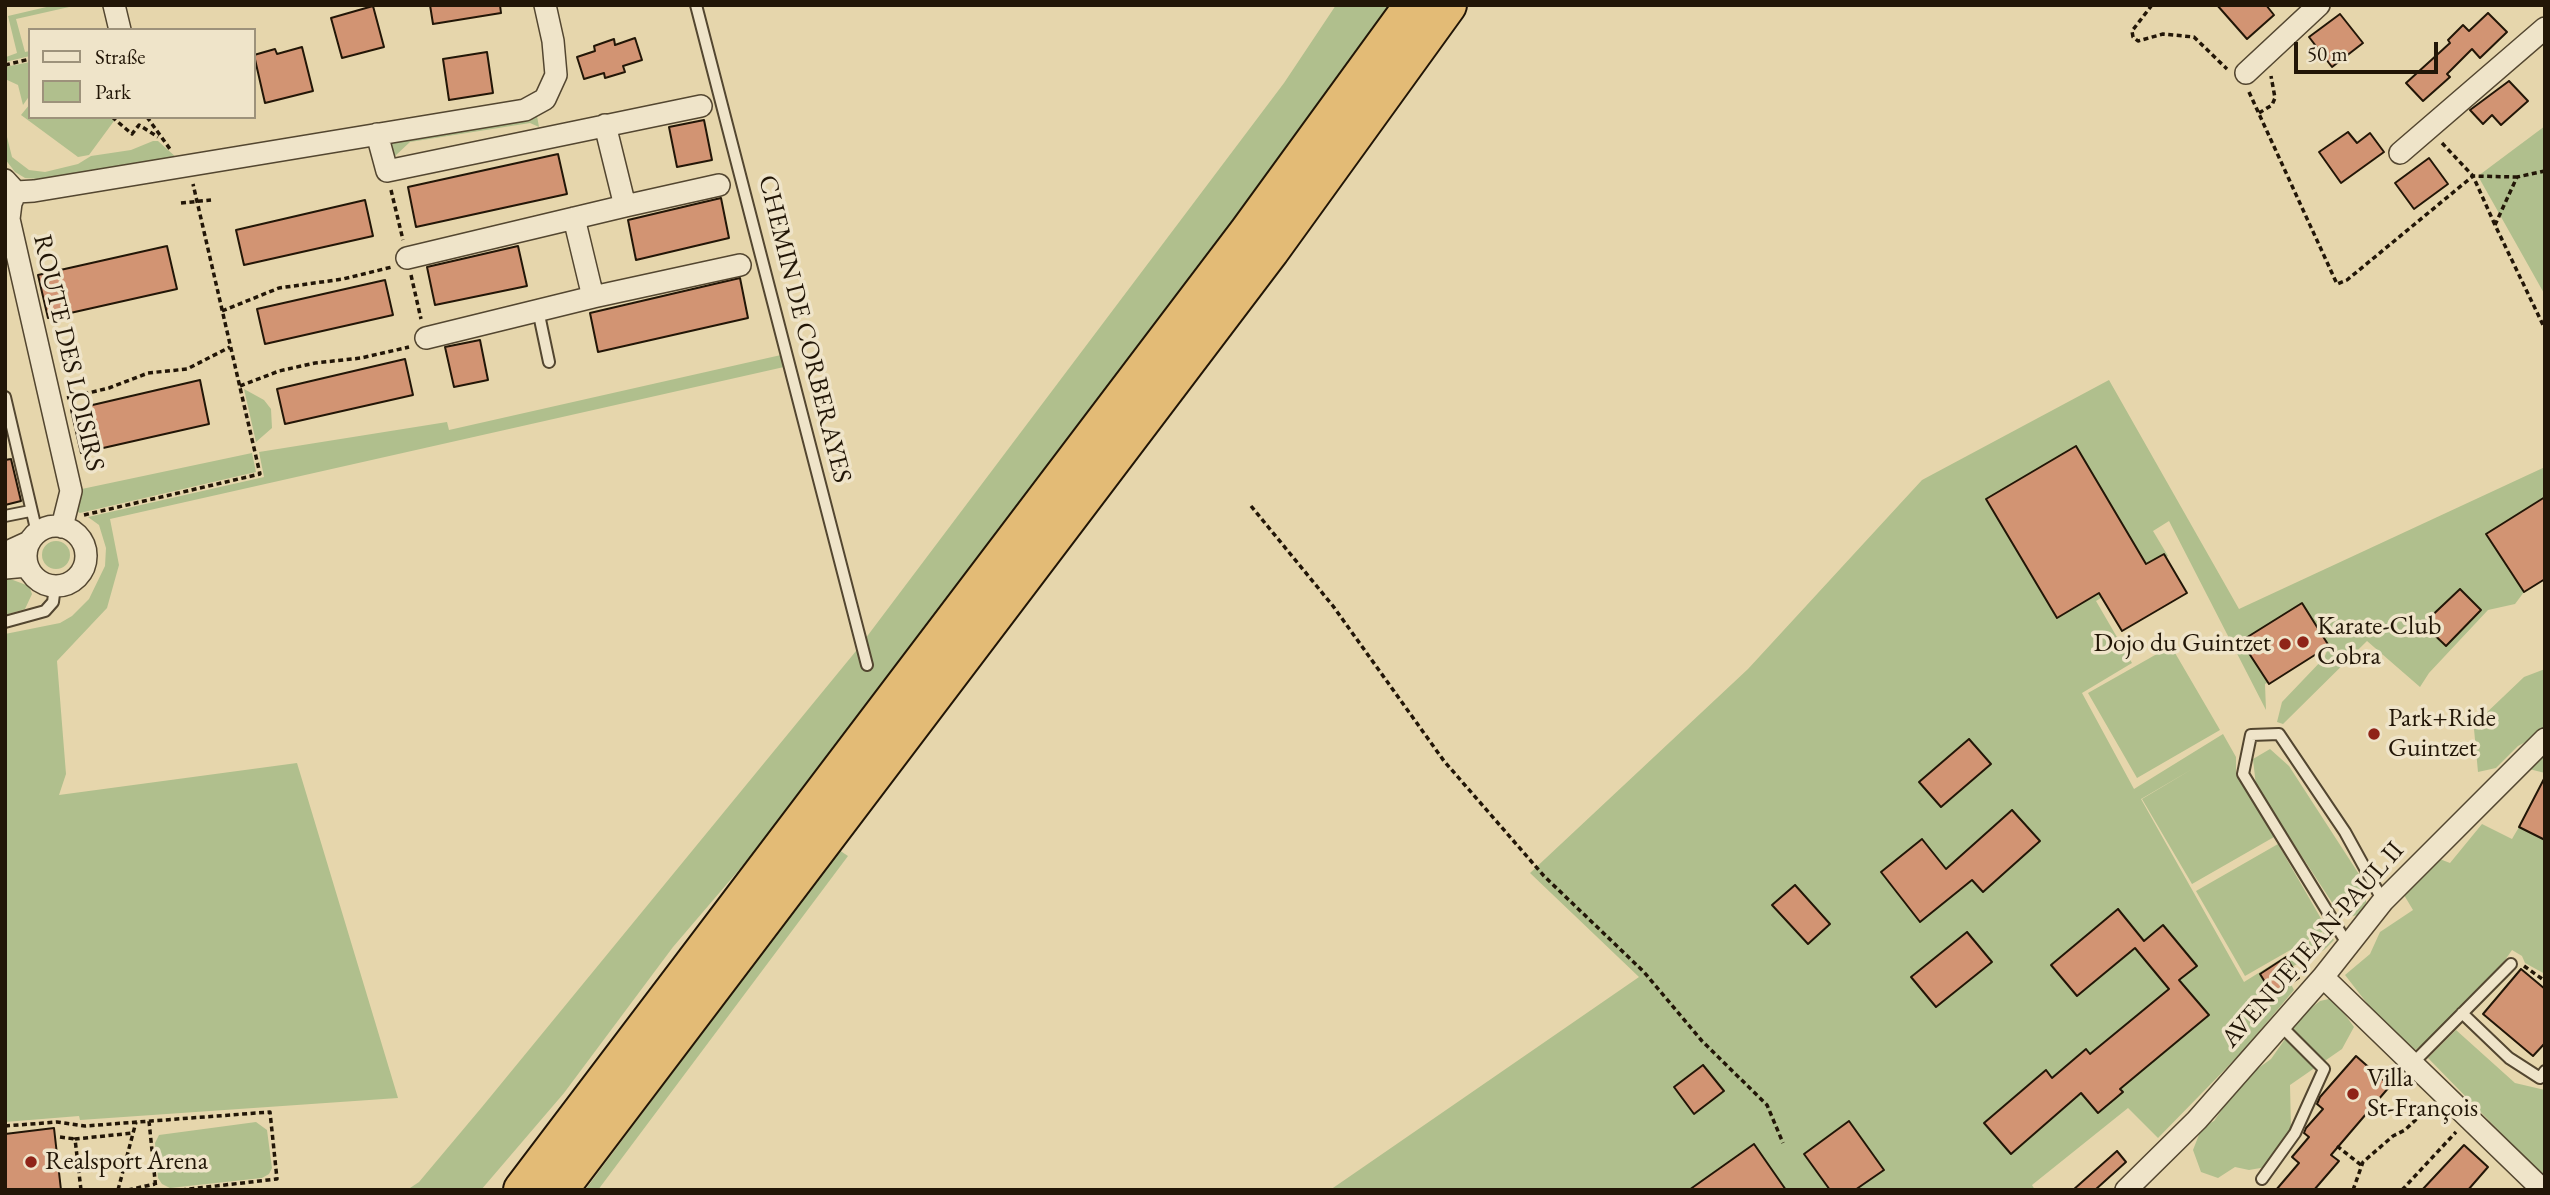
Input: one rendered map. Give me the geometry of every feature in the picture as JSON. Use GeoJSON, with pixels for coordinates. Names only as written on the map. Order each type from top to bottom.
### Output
{"type":"FeatureCollection","features":[{"type":"Feature","properties":{"kind":"highway"},"geometry":{"type":"LineString","coordinates":[[523,1190],[1250,232],[1414,5]]}},
{"type":"Feature","properties":{"kind":"highway"},"geometry":{"type":"LineString","coordinates":[[558,1190],[1286,230],[1447,5]]}},
{"type":"Feature","properties":{"kind":"highway"},"geometry":{"type":"LineString","coordinates":[[501,1190],[589,1105]]}},
{"type":"Feature","properties":{"kind":"street"},"geometry":{"type":"LineString","coordinates":[[114,5],[120,28]]}},
{"type":"Feature","properties":{"kind":"street"},"geometry":{"type":"LineString","coordinates":[[11,186],[166,169],[525,110],[545,99],[556,75],[553,41],[544,5]]}},
{"type":"Feature","properties":{"kind":"street"},"geometry":{"type":"LineString","coordinates":[[2245,72],[2319,5]]}},
{"type":"Feature","properties":{"kind":"street"},"geometry":{"type":"LineString","coordinates":[[2400,153],[2545,28]]}},
{"type":"Feature","properties":{"kind":"street"},"geometry":{"type":"LineString","coordinates":[[377,134],[387,171],[701,106]]}},
{"type":"Feature","properties":{"kind":"street"},"geometry":{"type":"LineString","coordinates":[[605,125],[625,206]]}},
{"type":"Feature","properties":{"kind":"street"},"geometry":{"type":"LineString","coordinates":[[407,258],[719,185]]}},
{"type":"Feature","properties":{"kind":"street","name":"ROUTE DES LOISIRS"},"geometry":{"type":"LineString","coordinates":[[11,186],[9,219],[71,491],[65,520]]}},
{"type":"Feature","properties":{"kind":"street"},"geometry":{"type":"LineString","coordinates":[[574,219],[593,297]]}},
{"type":"Feature","properties":{"kind":"street"},"geometry":{"type":"LineString","coordinates":[[426,338],[593,297],[740,265]]}},
{"type":"Feature","properties":{"kind":"street"},"geometry":{"type":"LineString","coordinates":[[5,553],[65,520],[78,537],[85,555],[80,573],[65,585],[43,584],[33,576],[27,566],[26,554],[33,538]]}},
{"type":"Feature","properties":{"kind":"street"},"geometry":{"type":"LineString","coordinates":[[5,568],[27,566]]}},
{"type":"Feature","properties":{"kind":"street","name":"AVENUE JEAN-PAUL II"},"geometry":{"type":"LineString","coordinates":[[2126,1190],[2197,1120],[2323,977],[2383,901],[2545,739]]}},
{"type":"Feature","properties":{"kind":"street"},"geometry":{"type":"LineString","coordinates":[[2323,977],[2543,1190]]}},
{"type":"Feature","properties":{"kind":"lane","name":"CHEMIN DE CORBERAYES"},"geometry":{"type":"LineString","coordinates":[[696,5],[867,665]]}},
{"type":"Feature","properties":{"kind":"lane"},"geometry":{"type":"LineString","coordinates":[[538,310],[549,362]]}},
{"type":"Feature","properties":{"kind":"lane"},"geometry":{"type":"LineString","coordinates":[[5,397],[30,511],[33,538]]}},
{"type":"Feature","properties":{"kind":"lane"},"geometry":{"type":"LineString","coordinates":[[5,516],[30,511]]}},
{"type":"Feature","properties":{"kind":"lane"},"geometry":{"type":"LineString","coordinates":[[5,622],[45,611],[53,602],[55,586]]}},
{"type":"Feature","properties":{"kind":"lane"},"geometry":{"type":"LineString","coordinates":[[2348,945],[2243,775],[2251,735],[2279,734],[2345,832],[2383,901]]}},
{"type":"Feature","properties":{"kind":"lane"},"geometry":{"type":"LineString","coordinates":[[2413,1063],[2511,964]]}},
{"type":"Feature","properties":{"kind":"lane"},"geometry":{"type":"LineString","coordinates":[[2462,1013],[2509,1059],[2540,1078],[2545,1071]]}},
{"type":"Feature","properties":{"kind":"lane"},"geometry":{"type":"LineString","coordinates":[[2263,1179],[2295,1133],[2324,1069],[2280,1025]]}},
{"type":"Feature","properties":{"kind":"path"},"geometry":{"type":"LineString","coordinates":[[2152,5],[2132,31],[2133,37],[2137,41],[2163,34],[2194,37],[2245,72],[2271,75],[2275,99],[2272,105],[2259,113]]}},
{"type":"Feature","properties":{"kind":"path"},"geometry":{"type":"LineString","coordinates":[[5,65],[28,59]]}},
{"type":"Feature","properties":{"kind":"path"},"geometry":{"type":"LineString","coordinates":[[2245,72],[2259,113],[2337,284],[2347,280],[2473,176],[2517,177],[2545,171]]}},
{"type":"Feature","properties":{"kind":"path"},"geometry":{"type":"LineString","coordinates":[[113,119],[132,134],[139,125],[158,137]]}},
{"type":"Feature","properties":{"kind":"path"},"geometry":{"type":"LineString","coordinates":[[2432,127],[2448,153],[2473,176],[2545,329]]}},
{"type":"Feature","properties":{"kind":"path"},"geometry":{"type":"LineString","coordinates":[[65,520],[260,474],[189,165]]}},
{"type":"Feature","properties":{"kind":"path"},"geometry":{"type":"LineString","coordinates":[[2494,225],[2517,177]]}},
{"type":"Feature","properties":{"kind":"path"},"geometry":{"type":"LineString","coordinates":[[181,203],[211,200]]}},
{"type":"Feature","properties":{"kind":"path"},"geometry":{"type":"LineString","coordinates":[[222,311],[279,288],[368,274],[389,269],[407,258]]}},
{"type":"Feature","properties":{"kind":"path"},"geometry":{"type":"LineString","coordinates":[[240,386],[315,363],[361,359],[407,348],[426,338]]}},
{"type":"Feature","properties":{"kind":"path"},"geometry":{"type":"LineString","coordinates":[[51,401],[109,388],[148,373],[187,369],[230,346]]}},
{"type":"Feature","properties":{"kind":"path"},"geometry":{"type":"LineString","coordinates":[[1251,506],[1333,606],[1444,761],[1544,876],[1644,972],[1702,1041],[1767,1105],[1783,1143]]}},
{"type":"Feature","properties":{"kind":"path"},"geometry":{"type":"LineString","coordinates":[[2511,964],[2519,963],[2545,981]]}},
{"type":"Feature","properties":{"kind":"path"},"geometry":{"type":"LineString","coordinates":[[2353,1190],[2361,1165],[2393,1136],[2405,1130],[2444,1093]]}},
{"type":"Feature","properties":{"kind":"path"},"geometry":{"type":"LineString","coordinates":[[5,1126],[57,1122],[85,1126],[270,1112],[277,1179],[181,1190]]}},
{"type":"Feature","properties":{"kind":"path"},"geometry":{"type":"LineString","coordinates":[[2402,1190],[2469,1118]]}},
{"type":"Feature","properties":{"kind":"path"},"geometry":{"type":"LineString","coordinates":[[149,1121],[156,1190]]}},
{"type":"Feature","properties":{"kind":"path"},"geometry":{"type":"LineString","coordinates":[[118,1190],[136,1122]]}},
{"type":"Feature","properties":{"kind":"path"},"geometry":{"type":"LineString","coordinates":[[85,1126],[85,1138]]}},
{"type":"Feature","properties":{"kind":"path"},"geometry":{"type":"LineString","coordinates":[[61,1137],[75,1139],[133,1133]]}},
{"type":"Feature","properties":{"kind":"path"},"geometry":{"type":"LineString","coordinates":[[75,1139],[81,1190]]}},
{"type":"Feature","properties":{"kind":"path"},"geometry":{"type":"LineString","coordinates":[[2337,1146],[2361,1165]]}},
{"type":"Feature","properties":{"kind":"path"},"geometry":{"type":"LineString","coordinates":[[128,1190],[155,1184]]}},
{"type":"Feature","properties":{"kind":"green space"},"geometry":{"type":"Polygon","coordinates":[[[55,5],[78,5],[16,19],[28,56],[5,62],[6,57],[17,53],[8,16],[55,5]]]}},
{"type":"Feature","properties":{"kind":"green space"},"geometry":{"type":"Polygon","coordinates":[[[1336,5],[1389,5],[1333,88],[785,816],[673,947],[564,1093],[481,1190],[407,1190],[419,1182],[482,1107],[856,651],[1284,83],[1336,5]]]}},
{"type":"Feature","properties":{"kind":"green space"},"geometry":{"type":"Polygon","coordinates":[[[28,62],[28,98],[23,105],[18,85],[5,79],[5,67],[28,62]]]}},
{"type":"Feature","properties":{"kind":"green space"},"geometry":{"type":"Polygon","coordinates":[[[28,106],[28,119],[114,121],[89,155],[78,157],[21,115],[28,106]]]}},
{"type":"Feature","properties":{"kind":"green space"},"geometry":{"type":"Polygon","coordinates":[[[537,116],[539,127],[530,123],[410,142],[395,156],[388,144],[395,135],[537,116]]]}},
{"type":"Feature","properties":{"kind":"green space"},"geometry":{"type":"Polygon","coordinates":[[[2545,126],[2545,295],[2478,176],[2545,126]]]}},
{"type":"Feature","properties":{"kind":"green space"},"geometry":{"type":"Polygon","coordinates":[[[5,129],[12,157],[29,170],[45,172],[78,164],[91,156],[131,150],[153,141],[158,141],[177,158],[39,179],[25,178],[15,172],[5,159],[5,129]]]}},
{"type":"Feature","properties":{"kind":"green space"},"geometry":{"type":"Polygon","coordinates":[[[781,355],[784,367],[110,519],[119,565],[107,608],[57,661],[66,774],[59,795],[297,763],[398,1098],[80,1120],[79,1116],[5,1122],[5,634],[60,623],[72,616],[89,599],[105,566],[106,548],[99,525],[88,517],[264,477],[259,452],[447,422],[449,430],[781,355]]]}},
{"type":"Feature","properties":{"kind":"green space"},"geometry":{"type":"Polygon","coordinates":[[[2109,380],[2239,609],[2545,467],[2545,579],[2524,592],[2515,604],[2488,610],[2429,673],[2420,687],[2367,641],[2283,724],[2277,722],[2282,702],[2324,658],[2330,644],[2265,684],[2266,710],[2169,521],[2153,531],[2168,556],[2096,601],[2132,663],[2082,693],[2134,789],[2223,734],[2236,757],[2236,774],[2274,837],[2192,884],[2142,799],[2194,768],[2141,799],[2244,982],[2327,930],[2334,940],[2324,950],[2284,971],[2294,990],[2242,1052],[2158,1138],[2128,1108],[2032,1185],[2035,1190],[1330,1190],[1639,977],[1530,873],[1748,669],[1922,480],[2109,380]]]}},
{"type":"Feature","properties":{"kind":"green space"},"geometry":{"type":"Polygon","coordinates":[[[244,389],[264,400],[271,409],[272,428],[256,442],[244,389]]]}},
{"type":"Feature","properties":{"kind":"green space"},"geometry":{"type":"Polygon","coordinates":[[[252,453],[256,472],[80,513],[74,510],[77,490],[252,453]]]}},
{"type":"Feature","properties":{"kind":"green space"},"geometry":{"type":"Polygon","coordinates":[[[56,541],[66,545],[70,555],[66,565],[56,569],[46,565],[42,555],[46,545],[56,541]]]}},
{"type":"Feature","properties":{"kind":"green space"},"geometry":{"type":"Polygon","coordinates":[[[5,577],[29,586],[32,594],[25,609],[5,615],[5,577]]]}},
{"type":"Feature","properties":{"kind":"green space"},"geometry":{"type":"Polygon","coordinates":[[[2171,646],[2220,730],[2137,778],[2088,693],[2171,646]]]}},
{"type":"Feature","properties":{"kind":"green space"},"geometry":{"type":"Polygon","coordinates":[[[2545,669],[2545,773],[2529,769],[2533,738],[2518,746],[2496,768],[2478,772],[2474,729],[2482,717],[2524,677],[2545,669]]]}},
{"type":"Feature","properties":{"kind":"green space"},"geometry":{"type":"Polygon","coordinates":[[[2270,749],[2289,766],[2366,885],[2366,903],[2358,915],[2348,917],[2333,904],[2256,786],[2253,759],[2270,749]]]}},
{"type":"Feature","properties":{"kind":"green space"},"geometry":{"type":"Polygon","coordinates":[[[2482,824],[2512,839],[2519,827],[2545,841],[2545,974],[2525,963],[2522,956],[2512,950],[2501,966],[2431,1038],[2415,1050],[2391,1034],[2345,975],[2370,954],[2380,932],[2413,910],[2398,885],[2432,856],[2450,863],[2482,824]]]}},
{"type":"Feature","properties":{"kind":"green space"},"geometry":{"type":"Polygon","coordinates":[[[2278,844],[2327,929],[2245,976],[2196,891],[2278,844]]]}},
{"type":"Feature","properties":{"kind":"green space"},"geometry":{"type":"Polygon","coordinates":[[[839,850],[848,856],[598,1190],[585,1190],[839,850]]]}},
{"type":"Feature","properties":{"kind":"green space"},"geometry":{"type":"Polygon","coordinates":[[[2333,998],[2354,1027],[2342,1049],[2290,1085],[2291,1129],[2272,1166],[2249,1170],[2235,1167],[2218,1178],[2201,1172],[2193,1150],[2202,1127],[2214,1121],[2242,1080],[2271,1059],[2302,1015],[2320,1001],[2333,998]]]}},
{"type":"Feature","properties":{"kind":"green space"},"geometry":{"type":"Polygon","coordinates":[[[2456,1030],[2515,1083],[2545,1090],[2545,1178],[2428,1058],[2456,1030]]]}},
{"type":"Feature","properties":{"kind":"green space"},"geometry":{"type":"Polygon","coordinates":[[[256,1122],[267,1130],[272,1168],[269,1174],[262,1178],[170,1188],[158,1178],[155,1143],[159,1135],[256,1122]]]}},
{"type":"Feature","properties":{"kind":"building"},"geometry":{"type":"Polygon","coordinates":[[[430,5],[500,5],[501,13],[433,24],[430,5]]]}},
{"type":"Feature","properties":{"kind":"building"},"geometry":{"type":"Polygon","coordinates":[[[2217,5],[2266,5],[2274,15],[2247,39],[2217,5]]]}},
{"type":"Feature","properties":{"kind":"building"},"geometry":{"type":"Polygon","coordinates":[[[373,6],[384,47],[342,58],[331,18],[373,6]]]}},
{"type":"Feature","properties":{"kind":"building"},"geometry":{"type":"Polygon","coordinates":[[[2488,13],[2507,32],[2480,58],[2472,49],[2447,74],[2450,77],[2423,101],[2406,83],[2450,43],[2448,40],[2463,25],[2469,31],[2488,13]]]}},
{"type":"Feature","properties":{"kind":"building"},"geometry":{"type":"Polygon","coordinates":[[[2340,14],[2363,43],[2332,67],[2309,37],[2340,14]]]}},
{"type":"Feature","properties":{"kind":"building"},"geometry":{"type":"Polygon","coordinates":[[[635,38],[642,60],[623,66],[625,72],[605,78],[604,73],[584,79],[577,57],[595,51],[594,46],[614,39],[615,45],[635,38]]]}},
{"type":"Feature","properties":{"kind":"building"},"geometry":{"type":"Polygon","coordinates":[[[302,47],[313,91],[265,103],[256,54],[275,49],[277,54],[302,47]]]}},
{"type":"Feature","properties":{"kind":"building"},"geometry":{"type":"Polygon","coordinates":[[[487,52],[493,93],[449,100],[443,59],[487,52]]]}},
{"type":"Feature","properties":{"kind":"building"},"geometry":{"type":"Polygon","coordinates":[[[2509,81],[2528,101],[2501,125],[2492,115],[2483,124],[2470,110],[2509,81]]]}},
{"type":"Feature","properties":{"kind":"building"},"geometry":{"type":"Polygon","coordinates":[[[704,120],[712,160],[677,167],[669,127],[704,120]]]}},
{"type":"Feature","properties":{"kind":"building"},"geometry":{"type":"Polygon","coordinates":[[[2348,132],[2357,143],[2370,133],[2384,152],[2341,183],[2319,152],[2348,132]]]}},
{"type":"Feature","properties":{"kind":"building"},"geometry":{"type":"Polygon","coordinates":[[[558,154],[567,194],[416,227],[408,187],[558,154]]]}},
{"type":"Feature","properties":{"kind":"building"},"geometry":{"type":"Polygon","coordinates":[[[2429,158],[2448,184],[2414,209],[2395,183],[2429,158]]]}},
{"type":"Feature","properties":{"kind":"building"},"geometry":{"type":"Polygon","coordinates":[[[721,198],[729,238],[636,260],[628,220],[721,198]]]}},
{"type":"Feature","properties":{"kind":"building"},"geometry":{"type":"Polygon","coordinates":[[[365,200],[373,236],[244,265],[236,230],[365,200]]]}},
{"type":"Feature","properties":{"kind":"building"},"geometry":{"type":"Polygon","coordinates":[[[167,246],[177,289],[48,318],[38,275],[167,246]]]}},
{"type":"Feature","properties":{"kind":"building"},"geometry":{"type":"Polygon","coordinates":[[[518,246],[527,286],[435,305],[427,267],[518,246]]]}},
{"type":"Feature","properties":{"kind":"building"},"geometry":{"type":"Polygon","coordinates":[[[740,278],[748,318],[598,352],[590,313],[740,278]]]}},
{"type":"Feature","properties":{"kind":"building"},"geometry":{"type":"Polygon","coordinates":[[[385,280],[393,315],[265,344],[257,309],[385,280]]]}},
{"type":"Feature","properties":{"kind":"building"},"geometry":{"type":"Polygon","coordinates":[[[480,340],[488,380],[454,387],[445,347],[480,340]]]}},
{"type":"Feature","properties":{"kind":"building"},"geometry":{"type":"Polygon","coordinates":[[[405,359],[413,395],[285,424],[277,389],[405,359]]]}},
{"type":"Feature","properties":{"kind":"building"},"geometry":{"type":"Polygon","coordinates":[[[200,380],[209,424],[81,453],[71,410],[200,380]]]}},
{"type":"Feature","properties":{"kind":"building"},"geometry":{"type":"Polygon","coordinates":[[[2076,446],[2146,564],[2164,554],[2187,593],[2122,631],[2099,593],[2057,618],[1986,499],[2076,446]]]}},
{"type":"Feature","properties":{"kind":"building"},"geometry":{"type":"Polygon","coordinates":[[[11,459],[21,501],[5,505],[5,460],[11,459]]]}},
{"type":"Feature","properties":{"kind":"building"},"geometry":{"type":"Polygon","coordinates":[[[2545,497],[2545,579],[2524,592],[2486,534],[2545,497]]]}},
{"type":"Feature","properties":{"kind":"building"},"geometry":{"type":"Polygon","coordinates":[[[2460,589],[2481,610],[2446,646],[2423,624],[2460,589]]]}},
{"type":"Feature","properties":{"kind":"building","name":"Dojo du Guintzet"},"geometry":{"type":"Polygon","coordinates":[[[2302,603],[2329,646],[2269,684],[2241,641],[2302,603]]]}},
{"type":"Feature","properties":{"kind":"building"},"geometry":{"type":"Polygon","coordinates":[[[1969,739],[1991,764],[1941,807],[1919,782],[1969,739]]]}},
{"type":"Feature","properties":{"kind":"building"},"geometry":{"type":"Polygon","coordinates":[[[2545,777],[2545,840],[2519,827],[2545,777]]]}},
{"type":"Feature","properties":{"kind":"building"},"geometry":{"type":"Polygon","coordinates":[[[2012,810],[2040,841],[1983,892],[1972,880],[1920,922],[1881,872],[1922,839],[1946,869],[2012,810]]]}},
{"type":"Feature","properties":{"kind":"building"},"geometry":{"type":"Polygon","coordinates":[[[1795,885],[1830,924],[1808,944],[1772,905],[1795,885]]]}},
{"type":"Feature","properties":{"kind":"building"},"geometry":{"type":"Polygon","coordinates":[[[2118,909],[2144,941],[2163,925],[2197,966],[2179,980],[2209,1015],[2120,1089],[2123,1092],[2098,1113],[2081,1093],[2011,1154],[1984,1123],[2046,1070],[2052,1078],[2086,1049],[2090,1054],[2169,989],[2135,948],[2077,996],[2051,965],[2118,909]]]}},
{"type":"Feature","properties":{"kind":"building"},"geometry":{"type":"Polygon","coordinates":[[[1967,932],[1992,962],[1936,1007],[1911,977],[1967,932]]]}},
{"type":"Feature","properties":{"kind":"building"},"geometry":{"type":"Polygon","coordinates":[[[2286,957],[2299,978],[2273,995],[2260,974],[2286,957]]]}},
{"type":"Feature","properties":{"kind":"building"},"geometry":{"type":"Polygon","coordinates":[[[2521,969],[2545,989],[2545,1043],[2533,1056],[2483,1014],[2521,969]]]}},
{"type":"Feature","properties":{"kind":"building"},"geometry":{"type":"Polygon","coordinates":[[[2356,1056],[2390,1086],[2331,1155],[2339,1161],[2314,1190],[2276,1190],[2299,1163],[2292,1157],[2309,1137],[2304,1133],[2306,1128],[2323,1109],[2317,1104],[2320,1097],[2356,1056]]]}},
{"type":"Feature","properties":{"kind":"building"},"geometry":{"type":"Polygon","coordinates":[[[1703,1065],[1724,1091],[1694,1114],[1674,1087],[1703,1065]]]}},
{"type":"Feature","properties":{"kind":"building"},"geometry":{"type":"Polygon","coordinates":[[[1849,1121],[1884,1170],[1855,1190],[1830,1190],[1804,1154],[1849,1121]]]}},
{"type":"Feature","properties":{"kind":"building","name":"Realsport Arena"},"geometry":{"type":"Polygon","coordinates":[[[54,1128],[61,1190],[5,1190],[5,1134],[54,1128]]]}},
{"type":"Feature","properties":{"kind":"building"},"geometry":{"type":"Polygon","coordinates":[[[1754,1144],[1786,1190],[1689,1190],[1754,1144]]]}},
{"type":"Feature","properties":{"kind":"building"},"geometry":{"type":"Polygon","coordinates":[[[2464,1145],[2488,1167],[2468,1190],[2422,1190],[2464,1145]]]}},
{"type":"Feature","properties":{"kind":"building"},"geometry":{"type":"Polygon","coordinates":[[[2117,1151],[2126,1162],[2095,1190],[2073,1190],[2117,1151]]]}},
{"type":"Feature","properties":{"kind":"place","name":"Karate-Club Cobra"},"geometry":{"type":"Point","coordinates":[2303,642]}},
{"type":"Feature","properties":{"kind":"place","name":"Dojo du Guintzet"},"geometry":{"type":"Point","coordinates":[2285,644]}},
{"type":"Feature","properties":{"kind":"place","name":"Park+Ride Guintzet"},"geometry":{"type":"Point","coordinates":[2374,734]}},
{"type":"Feature","properties":{"kind":"place","name":"Villa St-François"},"geometry":{"type":"Point","coordinates":[2353,1094]}},
{"type":"Feature","properties":{"kind":"place","name":"Realsport Arena"},"geometry":{"type":"Point","coordinates":[31,1162]}}]}
